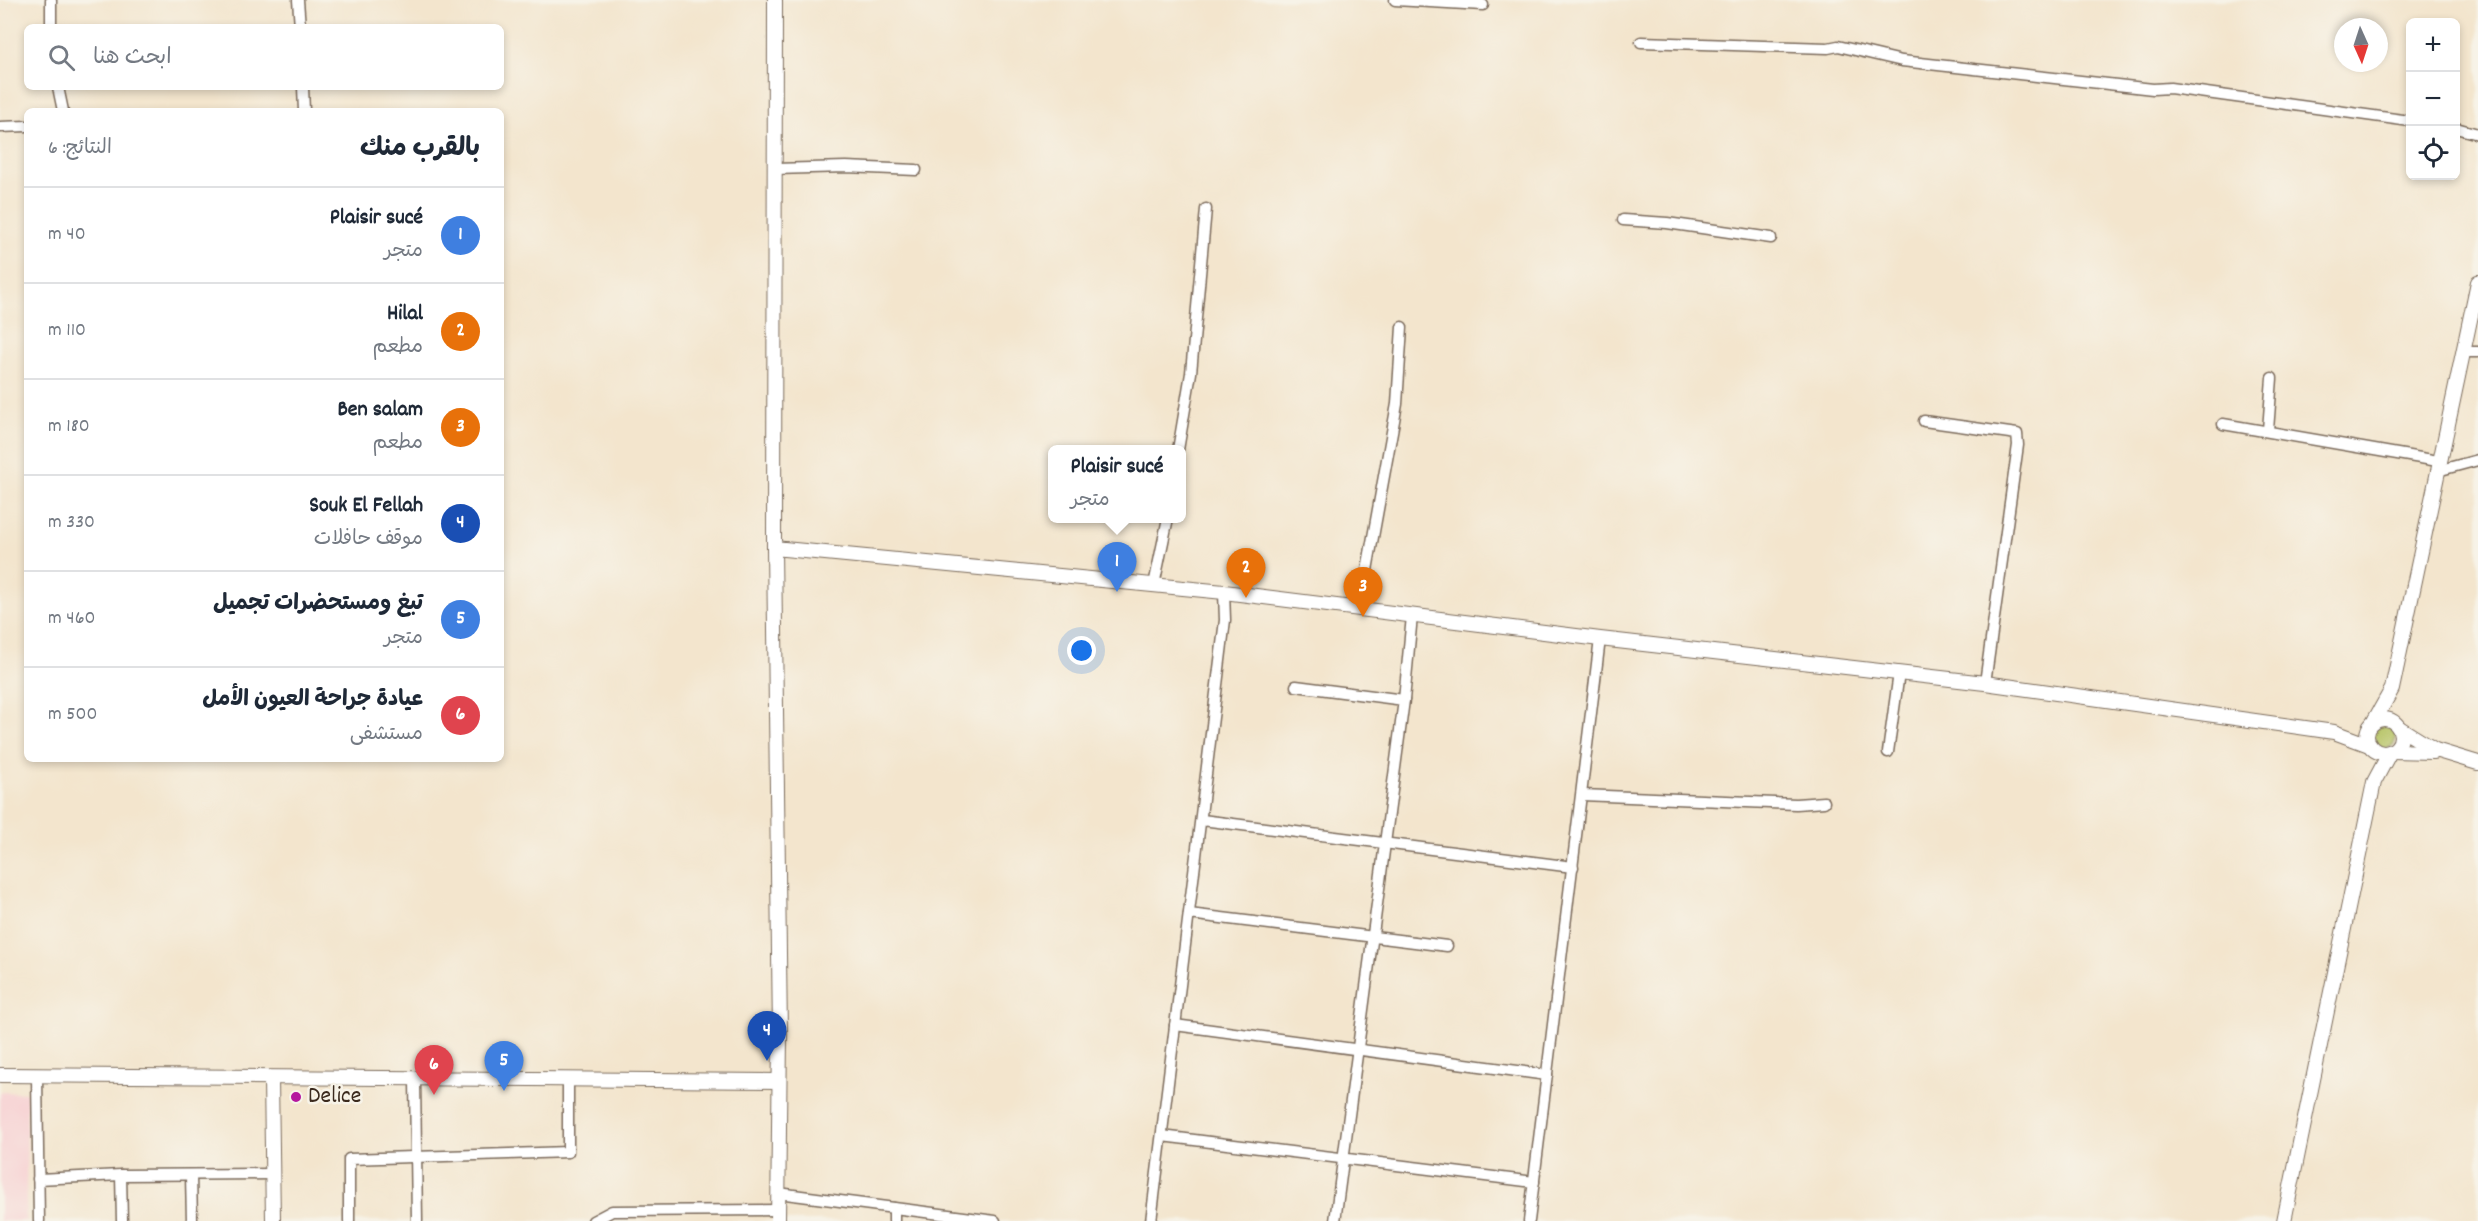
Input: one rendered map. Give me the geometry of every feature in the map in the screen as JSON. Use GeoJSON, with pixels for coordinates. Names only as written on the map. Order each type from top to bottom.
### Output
{"type":"FeatureCollection","features":[{"type":"Feature","properties":{"kind":"main road"},"geometry":{"type":"LineString","coordinates":[[775,0],[774,548],[779,1215]]}},
{"type":"Feature","properties":{"kind":"main road"},"geometry":{"type":"LineString","coordinates":[[2284,1221],[2374,782],[2367,734],[2392,689],[2478,282]]}},
{"type":"Feature","properties":{"kind":"main road"},"geometry":{"type":"LineString","coordinates":[[774,548],[1224,592],[1600,639],[1985,683],[2334,732],[2355,731],[2388,720],[2426,746],[2444,754],[2478,763]]}},
{"type":"Feature","properties":{"kind":"main road"},"geometry":{"type":"LineString","coordinates":[[2374,782],[2400,741],[2392,689]]}},
{"type":"Feature","properties":{"kind":"main road"},"geometry":{"type":"LineString","coordinates":[[2334,732],[2370,746],[2379,753],[2444,754]]}},
{"type":"Feature","properties":{"kind":"main road"},"geometry":{"type":"LineString","coordinates":[[0,1075],[415,1080],[779,1081]]}},
{"type":"Feature","properties":{"kind":"main road"},"geometry":{"type":"LineString","coordinates":[[271,1078],[273,1221]]}},
{"type":"Feature","properties":{"kind":"street"},"geometry":{"type":"LineString","coordinates":[[51,0],[51,24]]}},
{"type":"Feature","properties":{"kind":"street"},"geometry":{"type":"LineString","coordinates":[[298,0],[300,24]]}},
{"type":"Feature","properties":{"kind":"street"},"geometry":{"type":"LineString","coordinates":[[1395,0],[1483,5]]}},
{"type":"Feature","properties":{"kind":"street"},"geometry":{"type":"LineString","coordinates":[[1641,42],[1828,48],[1838,46],[1902,61],[2153,89],[2170,88],[2406,120]]}},
{"type":"Feature","properties":{"kind":"street"},"geometry":{"type":"LineString","coordinates":[[59,90],[62,108]]}},
{"type":"Feature","properties":{"kind":"street"},"geometry":{"type":"LineString","coordinates":[[303,90],[304,108]]}},
{"type":"Feature","properties":{"kind":"street"},"geometry":{"type":"LineString","coordinates":[[0,127],[24,126]]}},
{"type":"Feature","properties":{"kind":"street"},"geometry":{"type":"LineString","coordinates":[[2460,129],[2478,134]]}},
{"type":"Feature","properties":{"kind":"street"},"geometry":{"type":"LineString","coordinates":[[775,169],[846,167],[916,170]]}},
{"type":"Feature","properties":{"kind":"street"},"geometry":{"type":"LineString","coordinates":[[1179,445],[1191,373],[1206,209]]}},
{"type":"Feature","properties":{"kind":"street"},"geometry":{"type":"LineString","coordinates":[[1623,220],[1667,223],[1771,238]]}},
{"type":"Feature","properties":{"kind":"street"},"geometry":{"type":"LineString","coordinates":[[1360,609],[1397,404],[1402,327]]}},
{"type":"Feature","properties":{"kind":"street"},"geometry":{"type":"LineString","coordinates":[[2463,352],[2478,352]]}},
{"type":"Feature","properties":{"kind":"street"},"geometry":{"type":"LineString","coordinates":[[2268,430],[2272,378]]}},
{"type":"Feature","properties":{"kind":"street"},"geometry":{"type":"LineString","coordinates":[[1924,421],[2017,434],[1985,683]]}},
{"type":"Feature","properties":{"kind":"street"},"geometry":{"type":"LineString","coordinates":[[2223,424],[2268,430],[2438,466],[2478,460]]}},
{"type":"Feature","properties":{"kind":"street"},"geometry":{"type":"LineString","coordinates":[[1154,585],[1167,523]]}},
{"type":"Feature","properties":{"kind":"street"},"geometry":{"type":"LineString","coordinates":[[1151,1221],[1202,820],[1225,620],[1224,592]]}},
{"type":"Feature","properties":{"kind":"street"},"geometry":{"type":"LineString","coordinates":[[1335,1221],[1356,1047],[1404,700],[1412,616]]}},
{"type":"Feature","properties":{"kind":"street"},"geometry":{"type":"LineString","coordinates":[[1529,1221],[1600,639]]}},
{"type":"Feature","properties":{"kind":"street"},"geometry":{"type":"LineString","coordinates":[[1888,752],[1899,673]]}},
{"type":"Feature","properties":{"kind":"street"},"geometry":{"type":"LineString","coordinates":[[1296,686],[1404,700]]}},
{"type":"Feature","properties":{"kind":"street"},"geometry":{"type":"LineString","coordinates":[[1582,795],[1796,804],[1824,802]]}},
{"type":"Feature","properties":{"kind":"street"},"geometry":{"type":"LineString","coordinates":[[1202,820],[1573,867]]}},
{"type":"Feature","properties":{"kind":"street"},"geometry":{"type":"LineString","coordinates":[[1190,914],[1372,939],[1447,946]]}},
{"type":"Feature","properties":{"kind":"street"},"geometry":{"type":"LineString","coordinates":[[1175,1025],[1356,1047],[1547,1075]]}},
{"type":"Feature","properties":{"kind":"street"},"geometry":{"type":"LineString","coordinates":[[37,1076],[39,1221]]}},
{"type":"Feature","properties":{"kind":"street"},"geometry":{"type":"LineString","coordinates":[[415,1080],[414,1157],[417,1221]]}},
{"type":"Feature","properties":{"kind":"street"},"geometry":{"type":"LineString","coordinates":[[349,1221],[349,1159],[568,1152],[568,1081]]}},
{"type":"Feature","properties":{"kind":"street"},"geometry":{"type":"LineString","coordinates":[[1162,1136],[1534,1182]]}},
{"type":"Feature","properties":{"kind":"street"},"geometry":{"type":"LineString","coordinates":[[38,1179],[121,1174],[272,1174]]}},
{"type":"Feature","properties":{"kind":"street"},"geometry":{"type":"LineString","coordinates":[[121,1174],[122,1221]]}},
{"type":"Feature","properties":{"kind":"street"},"geometry":{"type":"LineString","coordinates":[[191,1175],[192,1221]]}},
{"type":"Feature","properties":{"kind":"street"},"geometry":{"type":"LineString","coordinates":[[778,1192],[996,1221]]}},
{"type":"Feature","properties":{"kind":"street"},"geometry":{"type":"LineString","coordinates":[[894,1208],[894,1221]]}},
{"type":"Feature","properties":{"kind":"street"},"geometry":{"type":"LineString","coordinates":[[593,1221],[612,1211],[779,1215]]}},
{"type":"Feature","properties":{"kind":"shaded area"},"geometry":{"type":"Polygon","coordinates":[[[0,1092],[27,1093],[26,1221],[0,1221],[0,1092]]]}},
{"type":"Feature","properties":{"kind":"green space"},"geometry":{"type":"Polygon","coordinates":[[[2384,725],[2393,728],[2396,737],[2393,746],[2384,749],[2375,746],[2372,737],[2375,728],[2384,725]]]}},
{"type":"Feature","properties":{"kind":"place","name":"Plaisir sucé"},"geometry":{"type":"Point","coordinates":[1117,592]}},
{"type":"Feature","properties":{"kind":"place","name":"Hilal"},"geometry":{"type":"Point","coordinates":[1246,598]}},
{"type":"Feature","properties":{"kind":"place","name":"Ben salam"},"geometry":{"type":"Point","coordinates":[1363,617]}},
{"type":"Feature","properties":{"kind":"place","name":"Souk El Fellah"},"geometry":{"type":"Point","coordinates":[767,1061]}},
{"type":"Feature","properties":{"kind":"place","name":"تبغ ومستحضرات تجميل"},"geometry":{"type":"Point","coordinates":[504,1091]}},
{"type":"Feature","properties":{"kind":"place","name":"عيادة جراحة العيون الأمل"},"geometry":{"type":"Point","coordinates":[434,1095]}},
{"type":"Feature","properties":{"kind":"place","name":"Delice"},"geometry":{"type":"Point","coordinates":[296,1097]}}]}
